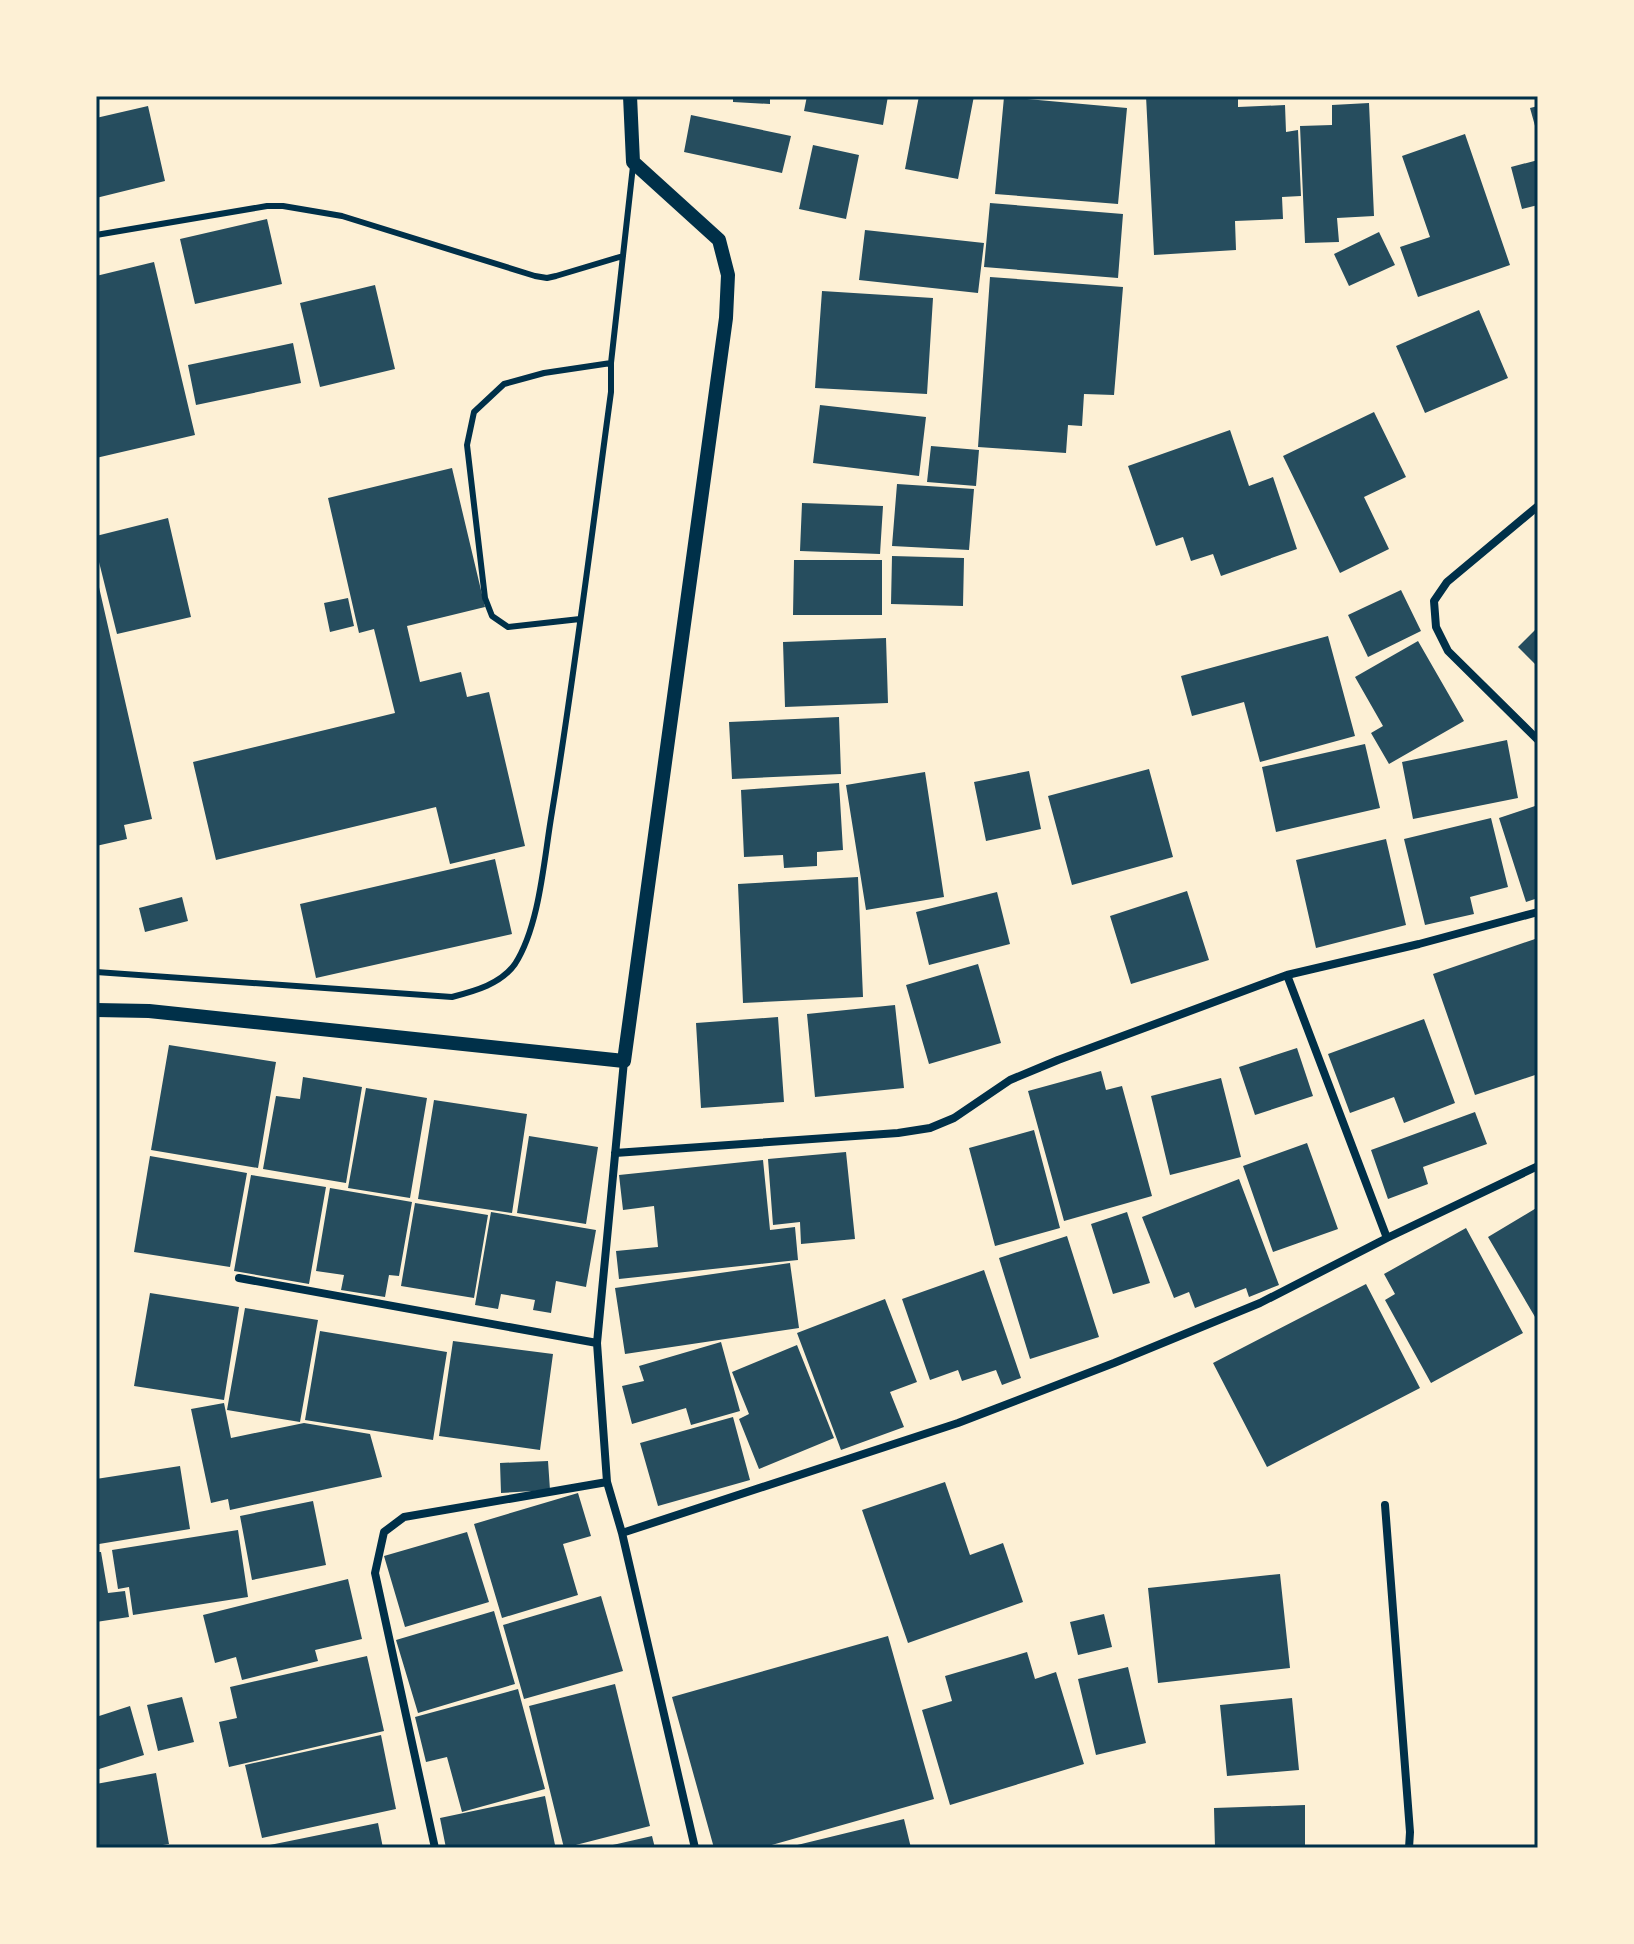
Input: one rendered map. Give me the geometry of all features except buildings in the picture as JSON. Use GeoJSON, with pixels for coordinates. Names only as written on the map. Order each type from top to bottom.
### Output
{"type":"FeatureCollection","features":[{"type":"Feature","properties":{"kind":"street"},"geometry":{"type":"LineString","coordinates":[[630,96],[633,162],[719,240],[728,275],[726,318],[624,1061],[597,1343],[607,1482],[622,1533],[695,1848]]}},
{"type":"Feature","properties":{"kind":"street"},"geometry":{"type":"LineString","coordinates":[[1538,506],[1447,582],[1434,601],[1436,627],[1448,651],[1538,740]]}},
{"type":"Feature","properties":{"kind":"street"},"geometry":{"type":"LineString","coordinates":[[615,1153],[898,1133],[930,1128],[954,1118],[1010,1080],[1287,975],[1538,912]]}},
{"type":"Feature","properties":{"kind":"street"},"geometry":{"type":"LineString","coordinates":[[1287,975],[1387,1238]]}},
{"type":"Feature","properties":{"kind":"street"},"geometry":{"type":"LineString","coordinates":[[96,1010],[149,1011],[624,1061]]}},
{"type":"Feature","properties":{"kind":"street"},"geometry":{"type":"LineString","coordinates":[[622,1533],[958,1423],[1085,1374],[1260,1303],[1538,1166]]}},
{"type":"Feature","properties":{"kind":"street"},"geometry":{"type":"LineString","coordinates":[[239,1278],[597,1343]]}},
{"type":"Feature","properties":{"kind":"street"},"geometry":{"type":"LineString","coordinates":[[435,1848],[375,1573],[384,1532],[404,1517],[607,1482]]}},
{"type":"Feature","properties":{"kind":"street"},"geometry":{"type":"LineString","coordinates":[[1385,1505],[1409,1848]]}},
{"type":"Feature","properties":{"kind":"lane"},"geometry":{"type":"LineString","coordinates":[[96,972],[452,997],[478,991],[513,967],[532,928],[558,772],[611,392],[611,363],[633,162]]}},
{"type":"Feature","properties":{"kind":"lane"},"geometry":{"type":"LineString","coordinates":[[96,235],[267,206],[283,206],[342,216],[547,278],[623,256]]}},
{"type":"Feature","properties":{"kind":"lane"},"geometry":{"type":"LineString","coordinates":[[580,619],[508,627],[492,616],[485,598],[467,445],[474,412],[504,384],[544,373],[611,363]]}}]}
